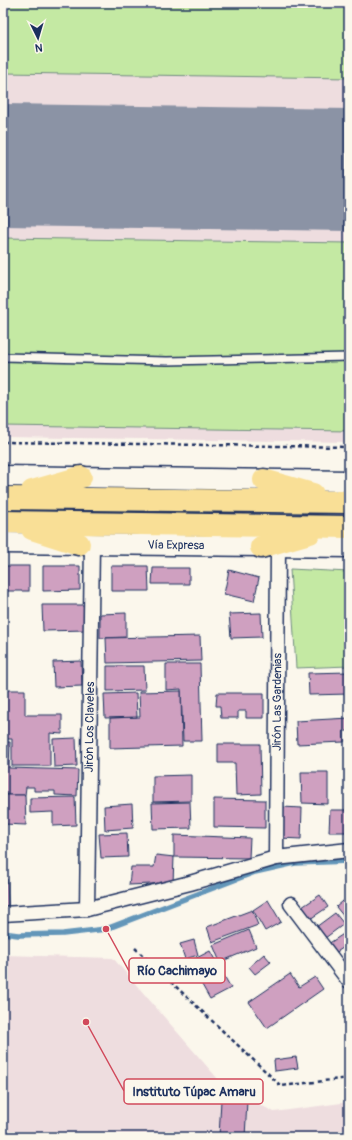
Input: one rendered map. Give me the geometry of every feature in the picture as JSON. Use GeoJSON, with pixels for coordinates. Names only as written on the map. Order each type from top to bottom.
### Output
{"type":"FeatureCollection","features":[{"type":"Feature","properties":{"kind":"main road"},"geometry":{"type":"LineString","coordinates":[[3,476],[349,481]]}},
{"type":"Feature","properties":{"kind":"main road"},"geometry":{"type":"LineString","coordinates":[[6,498],[81,477]]}},
{"type":"Feature","properties":{"kind":"main road"},"geometry":{"type":"LineString","coordinates":[[264,480],[344,502]]}},
{"type":"Feature","properties":{"kind":"main road"},"geometry":{"type":"LineString","coordinates":[[6,498],[344,502]]}},
{"type":"Feature","properties":{"kind":"main road"},"geometry":{"type":"LineString","coordinates":[[7,522],[85,544]]}},
{"type":"Feature","properties":{"kind":"main road","name":"Vía Expresa"},"geometry":{"type":"LineString","coordinates":[[7,522],[342,526]]}},
{"type":"Feature","properties":{"kind":"main road"},"geometry":{"type":"LineString","coordinates":[[269,546],[342,526]]}},
{"type":"Feature","properties":{"kind":"main road","name":"Vía Expresa"},"geometry":{"type":"LineString","coordinates":[[3,543],[349,548]]}},
{"type":"Feature","properties":{"kind":"street","name":"Jirón Los Claveles"},"geometry":{"type":"LineString","coordinates":[[85,544],[87,909]]}},
{"type":"Feature","properties":{"kind":"street","name":"Jirón Las Gardenias"},"geometry":{"type":"LineString","coordinates":[[269,546],[276,858]]}},
{"type":"Feature","properties":{"kind":"street"},"geometry":{"type":"LineString","coordinates":[[3,914],[87,909],[190,884],[276,858],[349,850]]}},
{"type":"Feature","properties":{"kind":"street"},"geometry":{"type":"LineString","coordinates":[[291,904],[349,981]]}},
{"type":"Feature","properties":{"kind":"lane"},"geometry":{"type":"LineString","coordinates":[[3,357],[167,361],[349,357]]}},
{"type":"Feature","properties":{"kind":"path"},"geometry":{"type":"LineString","coordinates":[[3,442],[349,447]]}},
{"type":"Feature","properties":{"kind":"path"},"geometry":{"type":"LineString","coordinates":[[135,948],[281,1086],[349,1078]]}},
{"type":"Feature","properties":{"kind":"shaded area"},"geometry":{"type":"Polygon","coordinates":[[[3,3],[349,3],[349,442],[3,437],[3,3]]]}},
{"type":"Feature","properties":{"kind":"shaded area"},"geometry":{"type":"Polygon","coordinates":[[[3,955],[113,958],[224,1086],[274,1112],[349,1102],[349,1137],[3,1137],[3,955]]]}},
{"type":"Feature","properties":{"kind":"green space"},"geometry":{"type":"Polygon","coordinates":[[[3,3],[349,3],[349,78],[3,73],[3,3]]]}},
{"type":"Feature","properties":{"kind":"green space"},"geometry":{"type":"Polygon","coordinates":[[[3,238],[349,243],[349,431],[3,426],[3,238]]]}},
{"type":"Feature","properties":{"kind":"green space"},"geometry":{"type":"Polygon","coordinates":[[[290,569],[349,572],[349,666],[296,668],[290,569]]]}},
{"type":"Feature","properties":{"kind":"building"},"geometry":{"type":"Polygon","coordinates":[[[3,566],[29,566],[29,591],[3,591],[3,566]]]}},
{"type":"Feature","properties":{"kind":"building"},"geometry":{"type":"Polygon","coordinates":[[[43,566],[80,566],[80,590],[43,591],[43,566]]]}},
{"type":"Feature","properties":{"kind":"building"},"geometry":{"type":"Polygon","coordinates":[[[111,566],[148,566],[149,591],[111,591],[111,566]]]}},
{"type":"Feature","properties":{"kind":"building"},"geometry":{"type":"Polygon","coordinates":[[[153,568],[189,568],[189,584],[152,584],[153,568]]]}},
{"type":"Feature","properties":{"kind":"building"},"geometry":{"type":"Polygon","coordinates":[[[229,570],[259,578],[254,601],[224,594],[229,570]]]}},
{"type":"Feature","properties":{"kind":"building"},"geometry":{"type":"Polygon","coordinates":[[[42,605],[86,605],[86,630],[43,631],[42,605]]]}},
{"type":"Feature","properties":{"kind":"building"},"geometry":{"type":"Polygon","coordinates":[[[126,613],[126,637],[100,638],[100,614],[126,613]]]}},
{"type":"Feature","properties":{"kind":"building"},"geometry":{"type":"Polygon","coordinates":[[[261,613],[262,637],[231,638],[229,614],[261,613]]]}},
{"type":"Feature","properties":{"kind":"building"},"geometry":{"type":"Polygon","coordinates":[[[200,636],[201,661],[107,663],[106,638],[200,636]]]}},
{"type":"Feature","properties":{"kind":"building"},"geometry":{"type":"Polygon","coordinates":[[[81,661],[82,686],[54,687],[53,662],[81,661]]]}},
{"type":"Feature","properties":{"kind":"building"},"geometry":{"type":"Polygon","coordinates":[[[166,664],[200,664],[202,741],[183,741],[181,689],[166,690],[166,664]]]}},
{"type":"Feature","properties":{"kind":"building"},"geometry":{"type":"Polygon","coordinates":[[[107,666],[144,666],[145,690],[107,691],[107,666]]]}},
{"type":"Feature","properties":{"kind":"building"},"geometry":{"type":"Polygon","coordinates":[[[349,672],[349,694],[309,695],[308,673],[349,672]]]}},
{"type":"Feature","properties":{"kind":"building"},"geometry":{"type":"Polygon","coordinates":[[[3,690],[25,690],[25,715],[62,715],[62,734],[50,733],[50,766],[12,766],[12,739],[3,739],[3,690]]]}},
{"type":"Feature","properties":{"kind":"building"},"geometry":{"type":"Polygon","coordinates":[[[181,691],[182,746],[110,748],[110,718],[140,717],[139,692],[181,691]]]}},
{"type":"Feature","properties":{"kind":"building"},"geometry":{"type":"Polygon","coordinates":[[[136,693],[137,717],[105,718],[104,694],[136,693]]]}},
{"type":"Feature","properties":{"kind":"building"},"geometry":{"type":"Polygon","coordinates":[[[217,693],[264,693],[264,718],[246,718],[246,711],[238,711],[238,718],[221,718],[220,706],[216,706],[217,693]]]}},
{"type":"Feature","properties":{"kind":"building"},"geometry":{"type":"Polygon","coordinates":[[[349,718],[349,731],[344,731],[344,742],[297,744],[296,721],[349,718]]]}},
{"type":"Feature","properties":{"kind":"building"},"geometry":{"type":"Polygon","coordinates":[[[76,738],[77,766],[54,767],[53,739],[76,738]]]}},
{"type":"Feature","properties":{"kind":"building"},"geometry":{"type":"Polygon","coordinates":[[[3,742],[10,742],[9,768],[78,770],[77,796],[55,795],[55,791],[34,791],[34,787],[26,787],[25,795],[3,795],[3,742]]]}},
{"type":"Feature","properties":{"kind":"building"},"geometry":{"type":"Polygon","coordinates":[[[218,744],[260,744],[261,794],[236,795],[235,763],[218,763],[218,744]]]}},
{"type":"Feature","properties":{"kind":"building"},"geometry":{"type":"Polygon","coordinates":[[[301,772],[328,772],[328,804],[302,803],[301,772]]]}},
{"type":"Feature","properties":{"kind":"building"},"geometry":{"type":"Polygon","coordinates":[[[191,775],[191,801],[153,802],[153,776],[191,775]]]}},
{"type":"Feature","properties":{"kind":"building"},"geometry":{"type":"Polygon","coordinates":[[[3,795],[25,795],[26,825],[3,824],[3,795]]]}},
{"type":"Feature","properties":{"kind":"building"},"geometry":{"type":"Polygon","coordinates":[[[75,797],[76,825],[53,826],[53,812],[30,813],[30,798],[75,797]]]}},
{"type":"Feature","properties":{"kind":"building"},"geometry":{"type":"Polygon","coordinates":[[[214,799],[265,800],[265,828],[214,827],[214,799]]]}},
{"type":"Feature","properties":{"kind":"building"},"geometry":{"type":"Polygon","coordinates":[[[190,802],[191,828],[153,829],[152,803],[190,802]]]}},
{"type":"Feature","properties":{"kind":"building"},"geometry":{"type":"Polygon","coordinates":[[[132,804],[133,828],[105,830],[104,806],[132,804]]]}},
{"type":"Feature","properties":{"kind":"building"},"geometry":{"type":"Polygon","coordinates":[[[282,807],[302,808],[301,839],[280,838],[282,807]]]}},
{"type":"Feature","properties":{"kind":"building"},"geometry":{"type":"Polygon","coordinates":[[[330,810],[349,810],[349,832],[329,832],[330,810]]]}},
{"type":"Feature","properties":{"kind":"building"},"geometry":{"type":"Polygon","coordinates":[[[127,833],[128,857],[101,858],[99,834],[127,833]]]}},
{"type":"Feature","properties":{"kind":"building"},"geometry":{"type":"Polygon","coordinates":[[[174,835],[250,838],[249,858],[174,857],[174,835]]]}},
{"type":"Feature","properties":{"kind":"building"},"geometry":{"type":"Polygon","coordinates":[[[156,855],[174,857],[173,883],[129,885],[131,867],[154,867],[156,855]]]}},
{"type":"Feature","properties":{"kind":"building"},"geometry":{"type":"Polygon","coordinates":[[[3,879],[7,879],[8,906],[3,906],[3,879]]]}},
{"type":"Feature","properties":{"kind":"building"},"geometry":{"type":"Polygon","coordinates":[[[320,895],[328,907],[307,921],[299,909],[320,895]]]}},
{"type":"Feature","properties":{"kind":"building"},"geometry":{"type":"Polygon","coordinates":[[[349,896],[349,923],[336,907],[349,896]]]}},
{"type":"Feature","properties":{"kind":"building"},"geometry":{"type":"Polygon","coordinates":[[[268,900],[281,922],[265,931],[253,910],[268,900]]]}},
{"type":"Feature","properties":{"kind":"building"},"geometry":{"type":"Polygon","coordinates":[[[252,910],[258,925],[212,942],[207,927],[252,910]]]}},
{"type":"Feature","properties":{"kind":"building"},"geometry":{"type":"Polygon","coordinates":[[[335,913],[344,924],[321,941],[312,930],[335,913]]]}},
{"type":"Feature","properties":{"kind":"building"},"geometry":{"type":"Polygon","coordinates":[[[249,930],[256,947],[220,962],[213,945],[249,930]]]}},
{"type":"Feature","properties":{"kind":"building"},"geometry":{"type":"Polygon","coordinates":[[[348,931],[349,944],[332,955],[325,946],[348,931]]]}},
{"type":"Feature","properties":{"kind":"building"},"geometry":{"type":"Polygon","coordinates":[[[194,940],[198,955],[185,959],[180,944],[194,940]]]}},
{"type":"Feature","properties":{"kind":"building"},"geometry":{"type":"Polygon","coordinates":[[[210,951],[231,988],[210,999],[189,962],[210,951]]]}},
{"type":"Feature","properties":{"kind":"building"},"geometry":{"type":"Polygon","coordinates":[[[264,954],[271,962],[255,974],[249,967],[264,954]]]}},
{"type":"Feature","properties":{"kind":"building"},"geometry":{"type":"Polygon","coordinates":[[[290,974],[299,987],[315,977],[323,989],[267,1028],[249,1002],[290,974]]]}},
{"type":"Feature","properties":{"kind":"building"},"geometry":{"type":"Polygon","coordinates":[[[296,1057],[298,1068],[275,1071],[274,1060],[296,1057]]]}},
{"type":"Feature","properties":{"kind":"building"},"geometry":{"type":"Polygon","coordinates":[[[221,1100],[247,1101],[245,1137],[219,1137],[221,1100]]]}},
{"type":"Feature","properties":{"kind":"waterway"},"geometry":{"type":"LineString","coordinates":[[3,933],[18,935],[63,934],[106,929],[255,872],[295,863],[349,861]]}},
{"type":"Feature","properties":{"kind":"runway"},"geometry":{"type":"LineString","coordinates":[[3,165],[349,170]]}},
{"type":"Feature","properties":{"kind":"place","name":"Río Cachimayo"},"geometry":{"type":"Point","coordinates":[106,929]}},
{"type":"Feature","properties":{"kind":"place","name":"Instituto Túpac Amaru"},"geometry":{"type":"Point","coordinates":[86,1022]}}]}
